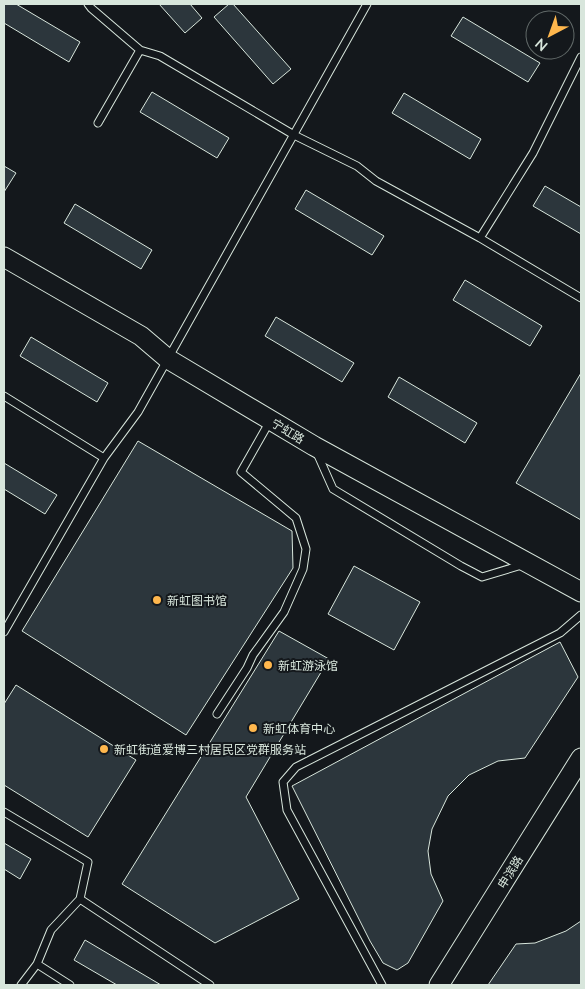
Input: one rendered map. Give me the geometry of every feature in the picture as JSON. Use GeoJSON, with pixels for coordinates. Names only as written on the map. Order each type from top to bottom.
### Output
{"type":"FeatureCollection","features":[{"type":"Feature","properties":{"kind":"main road","name":"宁虹路"},"geometry":{"type":"LineString","coordinates":[[4,258],[141,336],[168,359],[314,446],[581,592]]}},
{"type":"Feature","properties":{"kind":"main road"},"geometry":{"type":"LineString","coordinates":[[4,272],[136,346],[168,359]]}},
{"type":"Feature","properties":{"kind":"main road","name":"申滨路"},"geometry":{"type":"LineString","coordinates":[[439,985],[581,758]]}},
{"type":"Feature","properties":{"kind":"lane"},"geometry":{"type":"LineString","coordinates":[[88,4],[140,50],[160,56],[294,135],[357,166],[376,181],[480,238],[581,298]]}},
{"type":"Feature","properties":{"kind":"lane"},"geometry":{"type":"LineString","coordinates":[[4,632],[104,458],[138,412],[367,4]]}},
{"type":"Feature","properties":{"kind":"lane"},"geometry":{"type":"LineString","coordinates":[[98,123],[140,50]]}},
{"type":"Feature","properties":{"kind":"lane"},"geometry":{"type":"LineString","coordinates":[[480,238],[533,153],[581,57]]}},
{"type":"Feature","properties":{"kind":"lane"},"geometry":{"type":"LineString","coordinates":[[4,396],[104,458]]}},
{"type":"Feature","properties":{"kind":"lane"},"geometry":{"type":"LineString","coordinates":[[217,714],[247,668],[253,655],[284,612],[303,569],[306,549],[296,518],[241,472],[270,420]]}},
{"type":"Feature","properties":{"kind":"lane"},"geometry":{"type":"LineString","coordinates":[[314,446],[333,489],[461,566],[482,577],[528,564]]}},
{"type":"Feature","properties":{"kind":"lane"},"geometry":{"type":"LineString","coordinates":[[382,985],[288,810],[283,782],[296,767],[560,632],[581,616]]}},
{"type":"Feature","properties":{"kind":"lane"},"geometry":{"type":"LineString","coordinates":[[4,812],[88,862],[80,898],[51,930],[37,964],[21,985]]}},
{"type":"Feature","properties":{"kind":"lane"},"geometry":{"type":"LineString","coordinates":[[80,898],[210,985]]}},
{"type":"Feature","properties":{"kind":"lane"},"geometry":{"type":"LineString","coordinates":[[37,964],[70,985]]}},
{"type":"Feature","properties":{"kind":"building"},"geometry":{"type":"Polygon","coordinates":[[[4,4],[16,4],[80,42],[69,62],[4,23],[4,4]]]}},
{"type":"Feature","properties":{"kind":"building"},"geometry":{"type":"Polygon","coordinates":[[[159,4],[190,4],[202,18],[185,33],[159,4]]]}},
{"type":"Feature","properties":{"kind":"building"},"geometry":{"type":"Polygon","coordinates":[[[229,4],[233,4],[291,69],[273,84],[214,17],[229,4]]]}},
{"type":"Feature","properties":{"kind":"building"},"geometry":{"type":"Polygon","coordinates":[[[463,17],[525,54],[525,60],[535,60],[540,63],[528,82],[451,36],[463,17]]]}},
{"type":"Feature","properties":{"kind":"building"},"geometry":{"type":"Polygon","coordinates":[[[152,92],[229,138],[217,158],[140,112],[152,92]]]}},
{"type":"Feature","properties":{"kind":"building"},"geometry":{"type":"Polygon","coordinates":[[[404,93],[481,139],[470,159],[392,113],[404,93]]]}},
{"type":"Feature","properties":{"kind":"building"},"geometry":{"type":"Polygon","coordinates":[[[4,166],[16,173],[4,192],[4,166]]]}},
{"type":"Feature","properties":{"kind":"building"},"geometry":{"type":"Polygon","coordinates":[[[545,186],[581,207],[581,234],[533,206],[545,186]]]}},
{"type":"Feature","properties":{"kind":"building"},"geometry":{"type":"Polygon","coordinates":[[[306,190],[384,236],[372,255],[295,209],[306,190]]]}},
{"type":"Feature","properties":{"kind":"building"},"geometry":{"type":"Polygon","coordinates":[[[75,204],[152,250],[141,269],[64,223],[75,204]]]}},
{"type":"Feature","properties":{"kind":"building"},"geometry":{"type":"Polygon","coordinates":[[[465,280],[542,326],[530,346],[453,300],[465,280]]]}},
{"type":"Feature","properties":{"kind":"building"},"geometry":{"type":"Polygon","coordinates":[[[276,317],[354,363],[342,382],[265,336],[276,317]]]}},
{"type":"Feature","properties":{"kind":"building"},"geometry":{"type":"Polygon","coordinates":[[[31,337],[108,383],[97,402],[20,356],[31,337]]]}},
{"type":"Feature","properties":{"kind":"building"},"geometry":{"type":"Polygon","coordinates":[[[581,373],[581,520],[516,483],[581,373]]]}},
{"type":"Feature","properties":{"kind":"building"},"geometry":{"type":"Polygon","coordinates":[[[399,377],[477,423],[465,443],[388,397],[399,377]]]}},
{"type":"Feature","properties":{"kind":"building","name":"新虹图书馆"},"geometry":{"type":"Polygon","coordinates":[[[138,441],[292,531],[293,568],[186,735],[22,631],[138,441]]]}},
{"type":"Feature","properties":{"kind":"building"},"geometry":{"type":"Polygon","coordinates":[[[4,463],[57,495],[45,514],[4,489],[4,463]]]}},
{"type":"Feature","properties":{"kind":"building"},"geometry":{"type":"Polygon","coordinates":[[[354,566],[420,602],[394,650],[328,614],[354,566]]]}},
{"type":"Feature","properties":{"kind":"building","name":"新虹体育中心"},"geometry":{"type":"Polygon","coordinates":[[[279,631],[329,659],[246,797],[299,899],[215,943],[122,884],[279,631]]]}},
{"type":"Feature","properties":{"kind":"building"},"geometry":{"type":"Polygon","coordinates":[[[560,642],[578,677],[525,758],[498,761],[469,775],[448,796],[432,829],[428,851],[431,874],[443,901],[408,963],[397,970],[383,963],[370,941],[292,786],[560,642]]]}},
{"type":"Feature","properties":{"kind":"building"},"geometry":{"type":"Polygon","coordinates":[[[16,685],[136,760],[88,837],[4,785],[4,704],[16,685]]]}},
{"type":"Feature","properties":{"kind":"building"},"geometry":{"type":"Polygon","coordinates":[[[4,843],[31,859],[20,879],[4,869],[4,843]]]}},
{"type":"Feature","properties":{"kind":"building"},"geometry":{"type":"Polygon","coordinates":[[[581,921],[581,985],[488,985],[516,944],[535,943],[566,931],[581,921]]]}},
{"type":"Feature","properties":{"kind":"building"},"geometry":{"type":"Polygon","coordinates":[[[85,940],[161,985],[117,985],[74,960],[85,940]]]}},
{"type":"Feature","properties":{"kind":"place","name":"新虹图书馆"},"geometry":{"type":"Point","coordinates":[157,600]}},
{"type":"Feature","properties":{"kind":"place","name":"新虹游泳馆"},"geometry":{"type":"Point","coordinates":[268,665]}},
{"type":"Feature","properties":{"kind":"place","name":"新虹体育中心"},"geometry":{"type":"Point","coordinates":[253,728]}},
{"type":"Feature","properties":{"kind":"place","name":"新虹街道爱博三村居民区党群服务站"},"geometry":{"type":"Point","coordinates":[104,749]}}]}
